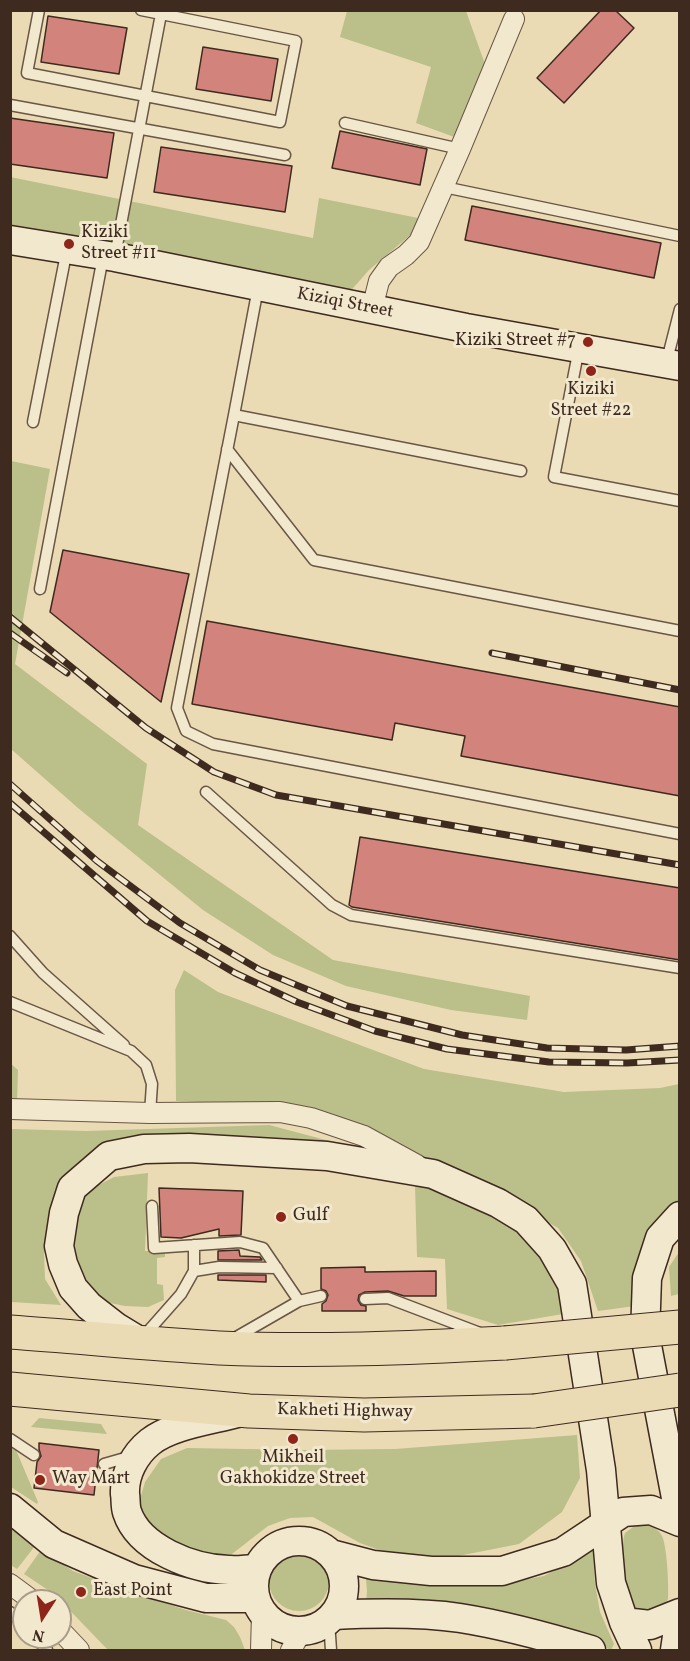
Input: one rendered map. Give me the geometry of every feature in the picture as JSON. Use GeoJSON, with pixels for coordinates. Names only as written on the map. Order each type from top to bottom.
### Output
{"type":"FeatureCollection","features":[{"type":"Feature","properties":{"kind":"highway"},"geometry":{"type":"LineString","coordinates":[[10,1332],[218,1348],[295,1350],[389,1349],[505,1343],[680,1327]]}},
{"type":"Feature","properties":{"kind":"highway","name":"Kakheti Highway"},"geometry":{"type":"LineString","coordinates":[[10,1389],[249,1411],[364,1415],[534,1411],[680,1389]]}},
{"type":"Feature","properties":{"kind":"main road","name":"Kiziqi Street"},"geometry":{"type":"LineString","coordinates":[[10,240],[109,256],[372,309],[673,365]]}},
{"type":"Feature","properties":{"kind":"main road"},"geometry":{"type":"LineString","coordinates":[[139,1341],[116,1328],[89,1306],[72,1288],[59,1246],[64,1214],[72,1188],[109,1156],[144,1149],[189,1148],[327,1156],[433,1174],[498,1203],[526,1220],[552,1249],[572,1284],[601,1470],[611,1582],[624,1622],[637,1650]]}},
{"type":"Feature","properties":{"kind":"main road"},"geometry":{"type":"LineString","coordinates":[[332,1554],[340,1566],[344,1581],[344,1596],[331,1618],[296,1641],[286,1630],[273,1624],[258,1606],[253,1583],[256,1569],[264,1556],[276,1546],[290,1541],[305,1541],[319,1545],[332,1554],[373,1565],[431,1571],[502,1571],[563,1552],[623,1512],[651,1510],[680,1520],[673,1455],[645,1335],[647,1278],[660,1238],[680,1216]]}},
{"type":"Feature","properties":{"kind":"main road"},"geometry":{"type":"LineString","coordinates":[[249,1411],[164,1434],[151,1441],[128,1471],[125,1489],[126,1511],[137,1532],[163,1552],[208,1568],[256,1569]]}},
{"type":"Feature","properties":{"kind":"main road"},"geometry":{"type":"LineString","coordinates":[[10,1508],[54,1544],[134,1579],[206,1598],[258,1606]]}},
{"type":"Feature","properties":{"kind":"main road"},"geometry":{"type":"LineString","coordinates":[[331,1618],[375,1613],[458,1618],[539,1634],[591,1650]]}},
{"type":"Feature","properties":{"kind":"main road"},"geometry":{"type":"LineString","coordinates":[[624,1622],[650,1625],[680,1615],[675,1650]]}},
{"type":"Feature","properties":{"kind":"street"},"geometry":{"type":"LineString","coordinates":[[372,309],[379,281],[389,267],[419,242],[515,15]]}},
{"type":"Feature","properties":{"kind":"street"},"geometry":{"type":"LineString","coordinates":[[10,1109],[150,1113],[280,1112],[310,1118],[364,1136],[433,1174]]}},
{"type":"Feature","properties":{"kind":"street"},"geometry":{"type":"LineString","coordinates":[[258,1606],[261,1650]]}},
{"type":"Feature","properties":{"kind":"lane"},"geometry":{"type":"LineString","coordinates":[[39,10],[27,73],[280,122],[296,40],[141,10]]}},
{"type":"Feature","properties":{"kind":"lane"},"geometry":{"type":"LineString","coordinates":[[40,589],[109,256],[139,129],[160,14]]}},
{"type":"Feature","properties":{"kind":"lane"},"geometry":{"type":"LineString","coordinates":[[10,105],[285,155]]}},
{"type":"Feature","properties":{"kind":"lane"},"geometry":{"type":"LineString","coordinates":[[345,123],[460,149]]}},
{"type":"Feature","properties":{"kind":"lane"},"geometry":{"type":"LineString","coordinates":[[444,187],[680,236]]}},
{"type":"Feature","properties":{"kind":"lane"},"geometry":{"type":"LineString","coordinates":[[33,422],[66,249]]}},
{"type":"Feature","properties":{"kind":"lane"},"geometry":{"type":"LineString","coordinates":[[258,286],[177,708],[186,731],[213,744],[680,834]]}},
{"type":"Feature","properties":{"kind":"lane"},"geometry":{"type":"LineString","coordinates":[[673,365],[680,309]]}},
{"type":"Feature","properties":{"kind":"lane"},"geometry":{"type":"LineString","coordinates":[[579,348],[554,477],[680,501]]}},
{"type":"Feature","properties":{"kind":"lane"},"geometry":{"type":"LineString","coordinates":[[234,415],[521,471]]}},
{"type":"Feature","properties":{"kind":"lane"},"geometry":{"type":"LineString","coordinates":[[227,449],[314,560],[680,631]]}},
{"type":"Feature","properties":{"kind":"lane"},"geometry":{"type":"LineString","coordinates":[[206,792],[332,905],[351,915],[680,968]]}},
{"type":"Feature","properties":{"kind":"lane"},"geometry":{"type":"LineString","coordinates":[[10,936],[43,973],[146,1065],[152,1084],[150,1113]]}},
{"type":"Feature","properties":{"kind":"lane"},"geometry":{"type":"LineString","coordinates":[[13,1002],[131,1051]]}},
{"type":"Feature","properties":{"kind":"lane"},"geometry":{"type":"LineString","coordinates":[[152,1206],[154,1248],[240,1242],[263,1248],[299,1301]]}},
{"type":"Feature","properties":{"kind":"lane"},"geometry":{"type":"LineString","coordinates":[[139,1341],[181,1294],[194,1271],[194,1245]]}},
{"type":"Feature","properties":{"kind":"lane"},"geometry":{"type":"LineString","coordinates":[[194,1271],[219,1267],[277,1268]]}},
{"type":"Feature","properties":{"kind":"lane"},"geometry":{"type":"LineString","coordinates":[[218,1348],[299,1301],[321,1296]]}},
{"type":"Feature","properties":{"kind":"lane"},"geometry":{"type":"LineString","coordinates":[[366,1299],[388,1298],[505,1343]]}},
{"type":"Feature","properties":{"kind":"lane"},"geometry":{"type":"LineString","coordinates":[[10,1439],[34,1455]]}},
{"type":"Feature","properties":{"kind":"lane"},"geometry":{"type":"LineString","coordinates":[[104,1464],[139,1454]]}},
{"type":"Feature","properties":{"kind":"lane"},"geometry":{"type":"LineString","coordinates":[[331,1618],[331,1650]]}},
{"type":"Feature","properties":{"kind":"green space"},"geometry":{"type":"Polygon","coordinates":[[[347,11],[466,11],[486,67],[457,138],[416,123],[431,67],[340,37],[347,11]]]}},
{"type":"Feature","properties":{"kind":"green space"},"geometry":{"type":"Polygon","coordinates":[[[10,177],[313,238],[319,198],[418,218],[414,232],[369,270],[347,295],[11,231],[10,177]]]}},
{"type":"Feature","properties":{"kind":"green space"},"geometry":{"type":"Polygon","coordinates":[[[11,461],[50,469],[15,664],[147,764],[138,825],[333,960],[530,996],[527,1020],[451,1010],[346,986],[273,955],[203,910],[78,808],[11,749],[11,461]]]}},
{"type":"Feature","properties":{"kind":"green space"},"geometry":{"type":"Polygon","coordinates":[[[184,970],[218,992],[424,1069],[564,1092],[660,1088],[679,1084],[679,1202],[656,1229],[635,1306],[598,1311],[581,1261],[558,1228],[496,1192],[284,1106],[176,1101],[175,990],[184,970]]]}},
{"type":"Feature","properties":{"kind":"green space"},"geometry":{"type":"Polygon","coordinates":[[[10,1063],[18,1070],[17,1102],[11,1102],[10,1063]]]}},
{"type":"Feature","properties":{"kind":"green space"},"geometry":{"type":"Polygon","coordinates":[[[269,1125],[341,1144],[195,1138],[57,1190],[44,1253],[45,1279],[61,1305],[11,1302],[10,1129],[87,1131],[269,1125]]]}},
{"type":"Feature","properties":{"kind":"green space"},"geometry":{"type":"Polygon","coordinates":[[[148,1173],[145,1251],[165,1251],[165,1257],[157,1258],[157,1284],[163,1285],[164,1300],[148,1307],[110,1303],[92,1292],[79,1276],[70,1230],[76,1208],[87,1191],[114,1177],[148,1173]]]}},
{"type":"Feature","properties":{"kind":"green space"},"geometry":{"type":"Polygon","coordinates":[[[415,1184],[437,1187],[522,1226],[557,1281],[563,1314],[498,1325],[447,1309],[445,1259],[417,1257],[415,1184]]]}},
{"type":"Feature","properties":{"kind":"green space"},"geometry":{"type":"Polygon","coordinates":[[[679,1252],[679,1294],[671,1296],[669,1267],[679,1252]]]}},
{"type":"Feature","properties":{"kind":"green space"},"geometry":{"type":"Polygon","coordinates":[[[39,1418],[101,1424],[107,1434],[31,1427],[39,1418]]]}},
{"type":"Feature","properties":{"kind":"green space"},"geometry":{"type":"Polygon","coordinates":[[[577,1435],[580,1478],[562,1512],[519,1544],[453,1557],[398,1557],[360,1543],[313,1517],[290,1518],[268,1526],[232,1554],[203,1556],[184,1548],[149,1526],[142,1513],[140,1499],[145,1482],[161,1459],[187,1448],[395,1449],[577,1435]]]}},
{"type":"Feature","properties":{"kind":"green space"},"geometry":{"type":"Polygon","coordinates":[[[10,1447],[16,1450],[37,1504],[11,1487],[10,1447]]]}},
{"type":"Feature","properties":{"kind":"green space"},"geometry":{"type":"Polygon","coordinates":[[[10,1524],[35,1546],[17,1569],[11,1565],[10,1524]]]}},
{"type":"Feature","properties":{"kind":"green space"},"geometry":{"type":"Polygon","coordinates":[[[637,1524],[651,1526],[662,1536],[668,1576],[668,1599],[665,1605],[646,1615],[634,1609],[630,1602],[623,1572],[625,1533],[637,1524]]]}},
{"type":"Feature","properties":{"kind":"green space"},"geometry":{"type":"Polygon","coordinates":[[[593,1549],[595,1584],[600,1612],[614,1644],[611,1650],[579,1636],[535,1622],[462,1603],[366,1603],[366,1579],[431,1585],[511,1582],[544,1576],[593,1549]]]}},
{"type":"Feature","properties":{"kind":"green space"},"geometry":{"type":"Polygon","coordinates":[[[41,1550],[73,1571],[186,1610],[226,1620],[234,1627],[245,1650],[108,1650],[72,1613],[72,1589],[46,1589],[24,1574],[41,1550]]]}},
{"type":"Feature","properties":{"kind":"green space"},"geometry":{"type":"Polygon","coordinates":[[[293,1551],[305,1551],[316,1556],[324,1564],[329,1581],[327,1593],[316,1606],[305,1611],[293,1611],[282,1606],[274,1598],[269,1587],[269,1575],[274,1564],[282,1556],[293,1551]]]}},
{"type":"Feature","properties":{"kind":"building"},"geometry":{"type":"Polygon","coordinates":[[[601,10],[615,10],[634,28],[564,103],[537,78],[601,10]]]}},
{"type":"Feature","properties":{"kind":"building"},"geometry":{"type":"Polygon","coordinates":[[[48,16],[127,28],[119,74],[41,62],[48,16]]]}},
{"type":"Feature","properties":{"kind":"building"},"geometry":{"type":"Polygon","coordinates":[[[203,47],[278,59],[271,101],[196,89],[203,47]]]}},
{"type":"Feature","properties":{"kind":"building"},"geometry":{"type":"Polygon","coordinates":[[[10,118],[114,133],[107,178],[10,164],[10,118]]]}},
{"type":"Feature","properties":{"kind":"building"},"geometry":{"type":"Polygon","coordinates":[[[340,131],[427,149],[420,185],[332,168],[340,131]]]}},
{"type":"Feature","properties":{"kind":"building"},"geometry":{"type":"Polygon","coordinates":[[[161,147],[292,166],[285,212],[154,192],[161,147]]]}},
{"type":"Feature","properties":{"kind":"building"},"geometry":{"type":"Polygon","coordinates":[[[472,206],[661,243],[654,278],[465,240],[472,206]]]}},
{"type":"Feature","properties":{"kind":"building"},"geometry":{"type":"Polygon","coordinates":[[[63,550],[189,574],[161,702],[50,612],[63,550]]]}},
{"type":"Feature","properties":{"kind":"building"},"geometry":{"type":"Polygon","coordinates":[[[207,621],[680,707],[680,796],[461,756],[465,736],[395,723],[392,740],[192,704],[207,621]]]}},
{"type":"Feature","properties":{"kind":"building"},"geometry":{"type":"Polygon","coordinates":[[[360,837],[680,888],[680,960],[352,907],[349,905],[360,837]]]}},
{"type":"Feature","properties":{"kind":"building"},"geometry":{"type":"Polygon","coordinates":[[[159,1188],[243,1191],[241,1235],[219,1236],[219,1229],[181,1238],[161,1237],[159,1188]]]}},
{"type":"Feature","properties":{"kind":"building"},"geometry":{"type":"Polygon","coordinates":[[[239,1250],[240,1256],[260,1257],[262,1260],[218,1260],[218,1251],[239,1250]]]}},
{"type":"Feature","properties":{"kind":"building"},"geometry":{"type":"Polygon","coordinates":[[[365,1267],[365,1272],[436,1271],[436,1296],[404,1296],[388,1291],[365,1292],[359,1295],[358,1300],[361,1305],[366,1306],[366,1311],[322,1311],[322,1304],[328,1295],[321,1289],[321,1268],[365,1267]]]}},
{"type":"Feature","properties":{"kind":"building"},"geometry":{"type":"Polygon","coordinates":[[[218,1275],[266,1275],[266,1282],[218,1280],[218,1275]]]}},
{"type":"Feature","properties":{"kind":"building"},"geometry":{"type":"Polygon","coordinates":[[[39,1443],[99,1450],[94,1495],[34,1488],[37,1462],[41,1456],[39,1443]]]}},
{"type":"Feature","properties":{"kind":"railway"},"geometry":{"type":"LineString","coordinates":[[10,617],[146,728],[214,772],[276,795],[680,865]]}},
{"type":"Feature","properties":{"kind":"railway"},"geometry":{"type":"LineString","coordinates":[[10,633],[67,673]]}},
{"type":"Feature","properties":{"kind":"railway"},"geometry":{"type":"LineString","coordinates":[[492,653],[680,690]]}},
{"type":"Feature","properties":{"kind":"railway"},"geometry":{"type":"LineString","coordinates":[[10,784],[97,861],[180,923],[260,970],[347,1006],[462,1035],[547,1048],[626,1050],[680,1046]]}},
{"type":"Feature","properties":{"kind":"railway"},"geometry":{"type":"LineString","coordinates":[[10,803],[147,921],[235,973],[297,1002],[375,1031],[447,1049],[549,1062],[627,1063],[680,1060]]}},
{"type":"Feature","properties":{"kind":"place","name":"Kiziki Street #11"},"geometry":{"type":"Point","coordinates":[69,244]}},
{"type":"Feature","properties":{"kind":"place","name":"Kiziki Street #7"},"geometry":{"type":"Point","coordinates":[588,342]}},
{"type":"Feature","properties":{"kind":"place","name":"Kiziki Street #22"},"geometry":{"type":"Point","coordinates":[591,371]}},
{"type":"Feature","properties":{"kind":"place","name":"Gulf"},"geometry":{"type":"Point","coordinates":[281,1217]}},
{"type":"Feature","properties":{"kind":"place","name":"Mikheil Gakhokidze Street"},"geometry":{"type":"Point","coordinates":[293,1439]}},
{"type":"Feature","properties":{"kind":"place","name":"Way Mart"},"geometry":{"type":"Point","coordinates":[40,1480]}},
{"type":"Feature","properties":{"kind":"place","name":"East Point"},"geometry":{"type":"Point","coordinates":[81,1592]}}]}
